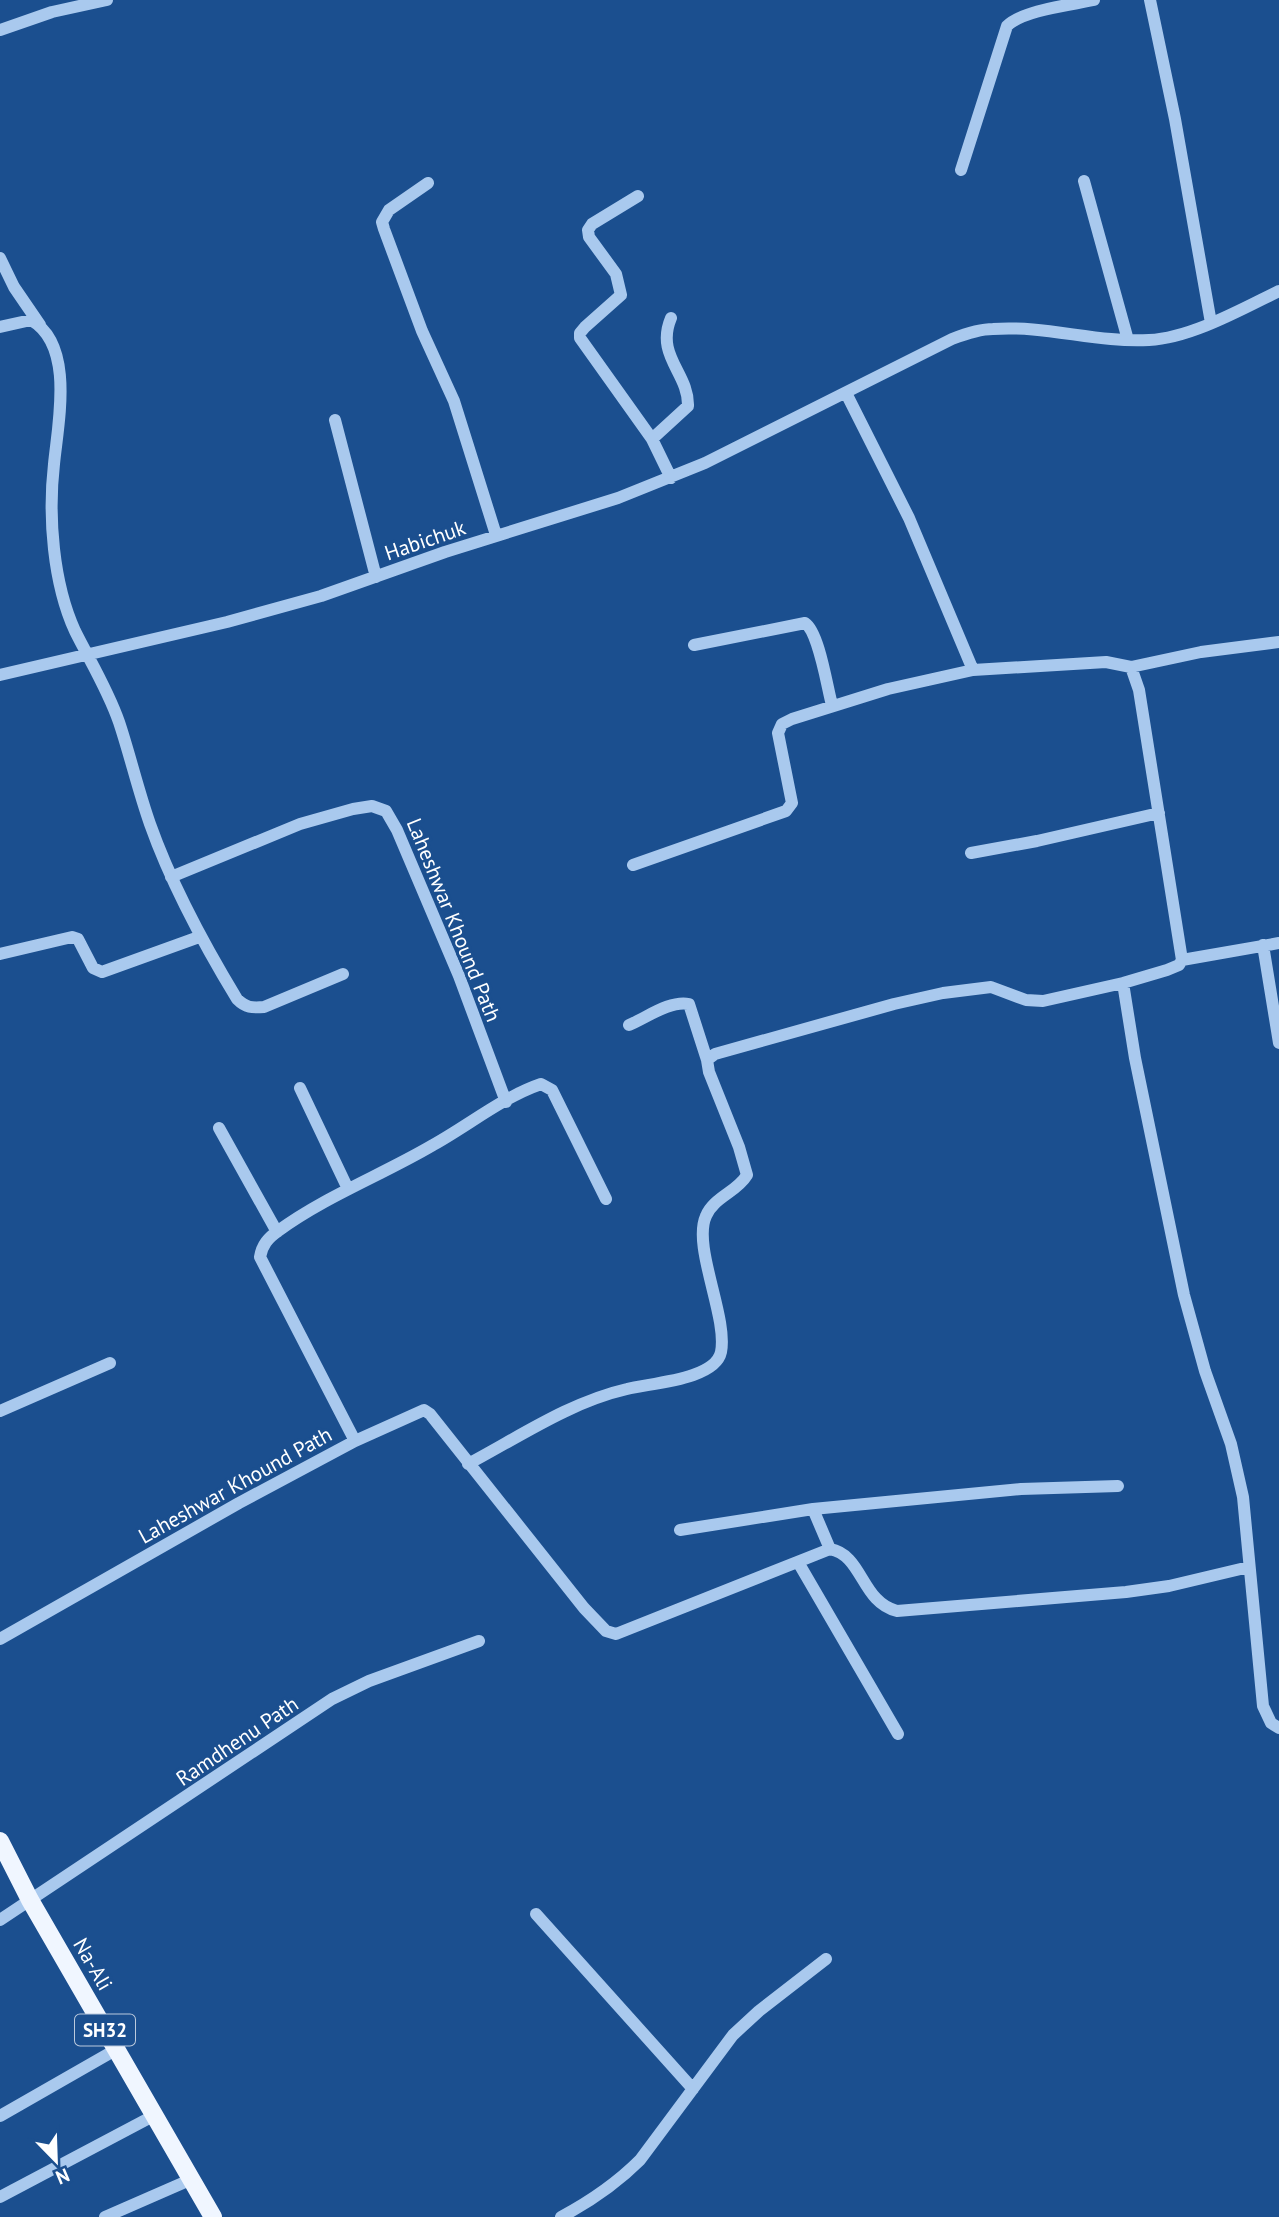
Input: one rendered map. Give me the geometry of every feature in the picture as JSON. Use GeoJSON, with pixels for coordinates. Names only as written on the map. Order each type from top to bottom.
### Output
{"type":"FeatureCollection","features":[{"type":"Feature","properties":{"kind":"main road","name":"Na-Ali"},"geometry":{"type":"LineString","coordinates":[[0,1841],[30,1900],[213,2217]]}},
{"type":"Feature","properties":{"kind":"street"},"geometry":{"type":"LineString","coordinates":[[0,30],[52,12],[107,0]]}},
{"type":"Feature","properties":{"kind":"street"},"geometry":{"type":"LineString","coordinates":[[961,170],[1007,26],[1013,20],[1028,15],[1094,0]]}},
{"type":"Feature","properties":{"kind":"street"},"geometry":{"type":"LineString","coordinates":[[1150,0],[1175,118],[1211,323]]}},
{"type":"Feature","properties":{"kind":"street"},"geometry":{"type":"LineString","coordinates":[[1084,181],[1128,340]]}},
{"type":"Feature","properties":{"kind":"street"},"geometry":{"type":"LineString","coordinates":[[428,183],[389,211],[382,222],[422,331],[454,401],[496,536]]}},
{"type":"Feature","properties":{"kind":"street"},"geometry":{"type":"LineString","coordinates":[[638,196],[592,224],[588,230],[589,237],[616,274],[621,295],[584,327],[580,338],[652,439],[671,478]]}},
{"type":"Feature","properties":{"kind":"street"},"geometry":{"type":"LineString","coordinates":[[0,258],[14,287],[50,339],[62,387],[51,487],[53,536],[68,611],[119,722],[149,822],[199,937],[244,1006],[264,1007],[344,974]]}},
{"type":"Feature","properties":{"kind":"street","name":"Habichuk"},"geometry":{"type":"LineString","coordinates":[[0,675],[89,656],[321,596],[496,536],[618,498],[671,478],[952,339],[972,332],[1009,328],[1152,340],[1211,323],[1279,291]]}},
{"type":"Feature","properties":{"kind":"street"},"geometry":{"type":"LineString","coordinates":[[652,439],[688,405],[687,396],[666,345],[667,328],[671,318]]}},
{"type":"Feature","properties":{"kind":"street"},"geometry":{"type":"LineString","coordinates":[[0,327],[31,320],[40,325]]}},
{"type":"Feature","properties":{"kind":"street"},"geometry":{"type":"LineString","coordinates":[[846,393],[909,518],[973,670]]}},
{"type":"Feature","properties":{"kind":"street"},"geometry":{"type":"LineString","coordinates":[[335,420],[376,577]]}},
{"type":"Feature","properties":{"kind":"street"},"geometry":{"type":"LineString","coordinates":[[694,645],[806,623],[810,625],[815,638],[832,705]]}},
{"type":"Feature","properties":{"kind":"street"},"geometry":{"type":"LineString","coordinates":[[633,865],[786,811],[792,803],[778,733],[782,724],[832,705],[973,670],[1107,662],[1131,667],[1201,652],[1279,642]]}},
{"type":"Feature","properties":{"kind":"street"},"geometry":{"type":"LineString","coordinates":[[1131,667],[1139,690],[1182,960]]}},
{"type":"Feature","properties":{"kind":"street","name":"Laheshwar Khound Path"},"geometry":{"type":"LineString","coordinates":[[171,877],[328,815],[372,806],[386,811],[397,830],[459,976],[506,1102]]}},
{"type":"Feature","properties":{"kind":"street"},"geometry":{"type":"LineString","coordinates":[[971,853],[1159,813]]}},
{"type":"Feature","properties":{"kind":"street"},"geometry":{"type":"LineString","coordinates":[[0,954],[72,937],[78,939],[93,968],[102,972],[199,937]]}},
{"type":"Feature","properties":{"kind":"street"},"geometry":{"type":"LineString","coordinates":[[707,1060],[715,1054],[741,1045],[943,993],[991,987],[1026,1000],[1043,1001],[1123,983],[1167,970],[1182,960],[1279,943]]}},
{"type":"Feature","properties":{"kind":"street"},"geometry":{"type":"LineString","coordinates":[[1263,945],[1279,1043]]}},
{"type":"Feature","properties":{"kind":"street"},"geometry":{"type":"LineString","coordinates":[[1123,983],[1135,1058],[1184,1295],[1202,1360],[1231,1444],[1243,1497],[1263,1706],[1271,1723],[1279,1728]]}},
{"type":"Feature","properties":{"kind":"street"},"geometry":{"type":"LineString","coordinates":[[468,1464],[579,1406],[623,1390],[698,1374],[717,1361],[721,1353],[721,1337],[705,1250],[703,1223],[714,1203],[742,1183],[747,1169],[709,1072],[689,1004],[673,1005],[629,1026]]}},
{"type":"Feature","properties":{"kind":"street"},"geometry":{"type":"LineString","coordinates":[[219,1128],[276,1232],[348,1189],[434,1145],[541,1084],[552,1090],[606,1199]]}},
{"type":"Feature","properties":{"kind":"street"},"geometry":{"type":"LineString","coordinates":[[300,1088],[348,1189]]}},
{"type":"Feature","properties":{"kind":"street","name":"Laheshwar Khound Path"},"geometry":{"type":"LineString","coordinates":[[0,1639],[239,1503],[355,1441],[260,1257],[262,1247],[276,1232]]}},
{"type":"Feature","properties":{"kind":"street"},"geometry":{"type":"LineString","coordinates":[[0,1410],[110,1363]]}},
{"type":"Feature","properties":{"kind":"street"},"geometry":{"type":"LineString","coordinates":[[355,1441],[424,1410],[430,1414],[584,1608],[606,1631],[616,1634],[830,1549],[840,1550],[848,1557],[876,1600],[885,1608],[897,1611],[1126,1592],[1169,1586],[1249,1567]]}},
{"type":"Feature","properties":{"kind":"street"},"geometry":{"type":"LineString","coordinates":[[680,1530],[813,1509],[1021,1489],[1118,1486]]}},
{"type":"Feature","properties":{"kind":"street"},"geometry":{"type":"LineString","coordinates":[[813,1509],[830,1549]]}},
{"type":"Feature","properties":{"kind":"street"},"geometry":{"type":"LineString","coordinates":[[798,1562],[898,1734]]}},
{"type":"Feature","properties":{"kind":"street","name":"Ramdhenu Path"},"geometry":{"type":"LineString","coordinates":[[0,1920],[332,1699],[380,1677],[479,1641]]}},
{"type":"Feature","properties":{"kind":"street"},"geometry":{"type":"LineString","coordinates":[[536,1914],[693,2089]]}},
{"type":"Feature","properties":{"kind":"street"},"geometry":{"type":"LineString","coordinates":[[561,2217],[588,2203],[624,2176],[640,2160],[744,2024],[826,1959]]}},
{"type":"Feature","properties":{"kind":"street"},"geometry":{"type":"LineString","coordinates":[[0,2116],[117,2049]]}},
{"type":"Feature","properties":{"kind":"street"},"geometry":{"type":"LineString","coordinates":[[0,2197],[155,2115]]}},
{"type":"Feature","properties":{"kind":"street"},"geometry":{"type":"LineString","coordinates":[[104,2217],[192,2179]]}}]}
